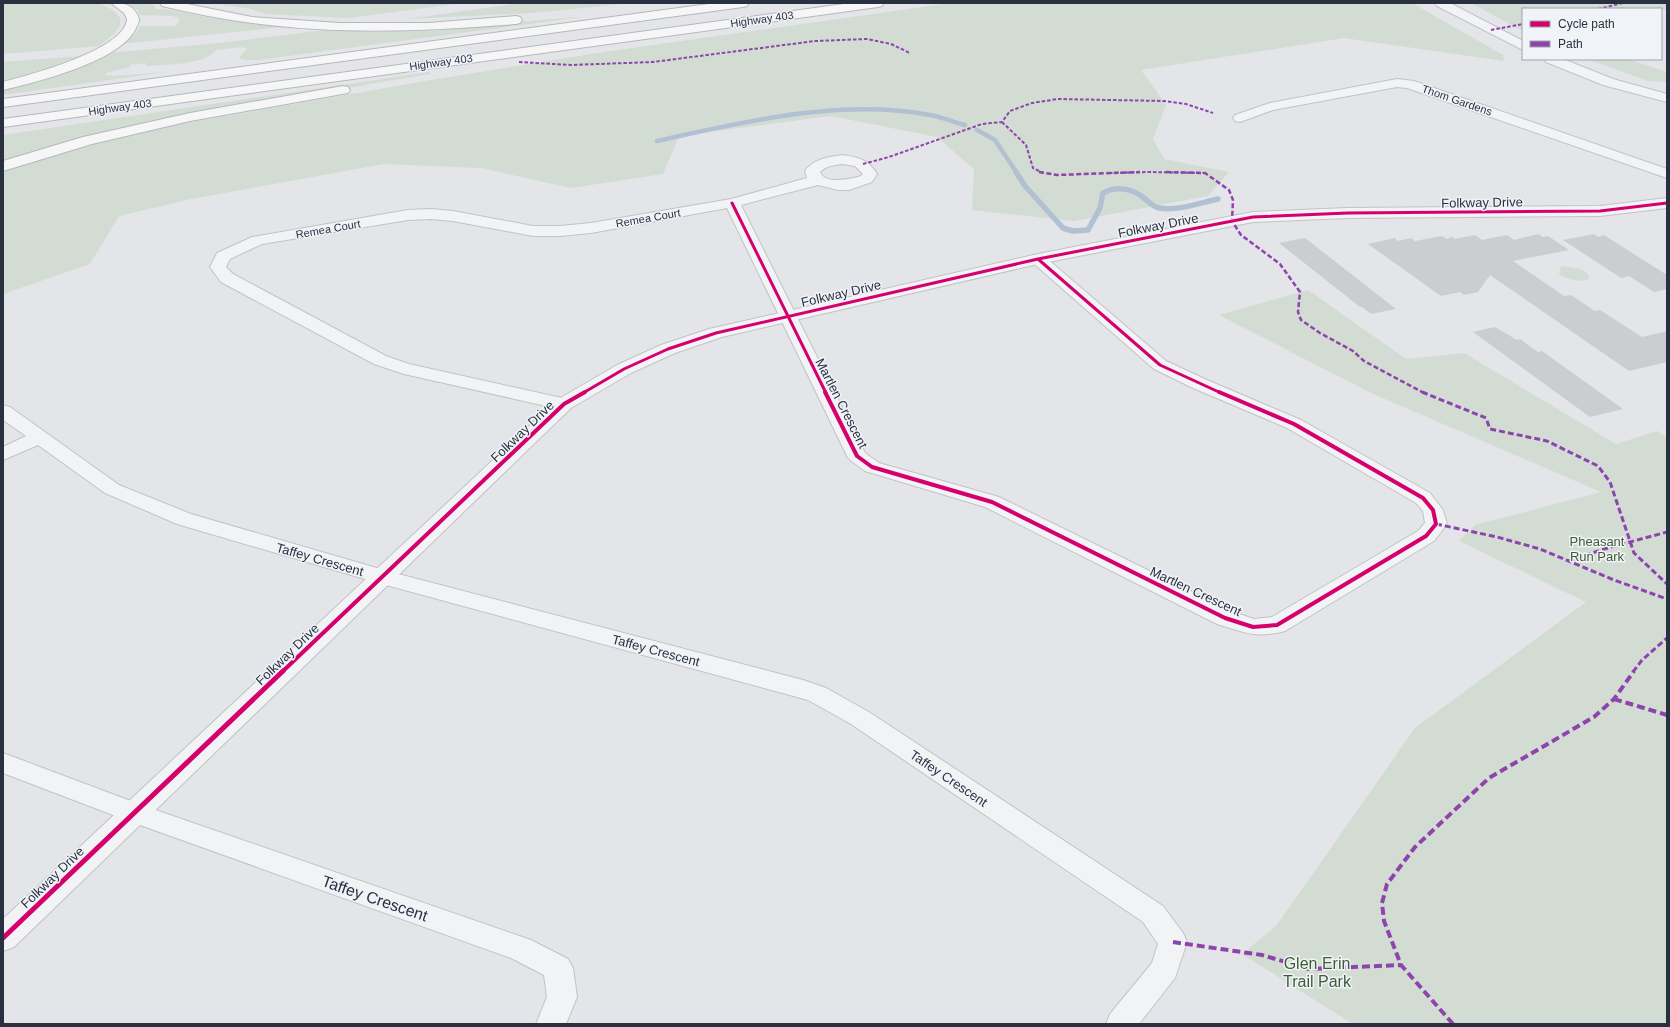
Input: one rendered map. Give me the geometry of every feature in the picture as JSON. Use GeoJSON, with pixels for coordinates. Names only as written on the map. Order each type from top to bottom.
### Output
{"type":"FeatureCollection","features":[{"type":"Feature","properties":{"kind":"highway"},"geometry":{"type":"LineString","coordinates":[[3,86],[27,80],[87,60],[118,42],[128,34],[132,27],[133,20],[130,12],[117,3]]}},
{"type":"Feature","properties":{"kind":"highway"},"geometry":{"type":"LineString","coordinates":[[166,3],[231,17],[280,23],[334,27],[414,27],[526,19]]}},
{"type":"Feature","properties":{"kind":"highway"},"geometry":{"type":"LineString","coordinates":[[553,16],[675,3]]}},
{"type":"Feature","properties":{"kind":"highway","name":"Highway 403"},"geometry":{"type":"LineString","coordinates":[[3,104],[743,3]]}},
{"type":"Feature","properties":{"kind":"highway","name":"Highway 403"},"geometry":{"type":"LineString","coordinates":[[3,123],[878,3]]}},
{"type":"Feature","properties":{"kind":"highway"},"geometry":{"type":"LineString","coordinates":[[3,166],[88,140],[190,117],[361,87],[755,25],[771,18]]}},
{"type":"Feature","properties":{"kind":"street"},"geometry":{"type":"LineString","coordinates":[[1441,3],[1522,45]]}},
{"type":"Feature","properties":{"kind":"street"},"geometry":{"type":"LineString","coordinates":[[1553,60],[1608,82],[1667,98]]}},
{"type":"Feature","properties":{"kind":"street"},"geometry":{"type":"LineString","coordinates":[[1608,82],[1631,95],[1667,107]]}},
{"type":"Feature","properties":{"kind":"street","name":"Thom Gardens"},"geometry":{"type":"LineString","coordinates":[[1240,118],[1270,107],[1397,83],[1409,84],[1667,174]]}},
{"type":"Feature","properties":{"kind":"street","name":"Remea Court"},"geometry":{"type":"LineString","coordinates":[[564,404],[404,368],[380,360],[227,278],[218,267],[223,256],[258,240],[408,215],[431,214],[453,216],[533,230],[560,231],[591,228],[732,203],[818,180]]}},
{"type":"Feature","properties":{"kind":"street","name":"Martlen Crescent"},"geometry":{"type":"LineString","coordinates":[[732,203],[857,456],[872,467],[992,502],[1225,618],[1253,627],[1277,625],[1426,536],[1436,524],[1434,510],[1423,498],[1321,439],[1294,424],[1200,384],[1160,365],[1038,259]]}},
{"type":"Feature","properties":{"kind":"street","name":"Folkway Drive"},"geometry":{"type":"LineString","coordinates":[[3,938],[564,404],[624,369],[668,349],[716,333],[787,315],[1038,259],[1253,217],[1348,213],[1600,211],[1667,203]]}},
{"type":"Feature","properties":{"kind":"street","name":"Taffey Crescent"},"geometry":{"type":"LineString","coordinates":[[3,411],[112,489],[184,519],[383,577],[817,694],[860,718],[1153,914],[1173,942],[1165,969],[1121,1024]]}},
{"type":"Feature","properties":{"kind":"street"},"geometry":{"type":"LineString","coordinates":[[3,454],[40,437]]}},
{"type":"Feature","properties":{"kind":"street"},"geometry":{"type":"LineString","coordinates":[[3,763],[135,813]]}},
{"type":"Feature","properties":{"kind":"street","name":"Taffey Crescent"},"geometry":{"type":"LineString","coordinates":[[135,813],[521,949],[558,968],[562,996],[550,1024]]}},
{"type":"Feature","properties":{"kind":"green space"},"geometry":{"type":"Polygon","coordinates":[[[3,3],[99,3],[113,10],[120,18],[120,25],[115,33],[99,46],[3,54],[3,3]]]}},
{"type":"Feature","properties":{"kind":"green space"},"geometry":{"type":"Polygon","coordinates":[[[128,3],[146,3],[156,6],[154,8],[157,9],[210,18],[281,27],[122,44],[137,32],[140,26],[175,26],[178,23],[179,18],[172,16],[140,15],[138,10],[128,3]]]}},
{"type":"Feature","properties":{"kind":"green space"},"geometry":{"type":"Polygon","coordinates":[[[209,3],[462,3],[349,18],[265,14],[247,8],[209,3]]]}},
{"type":"Feature","properties":{"kind":"green space"},"geometry":{"type":"Polygon","coordinates":[[[521,3],[632,3],[533,13],[407,19],[521,3]]]}},
{"type":"Feature","properties":{"kind":"green space"},"geometry":{"type":"Polygon","coordinates":[[[950,3],[1412,3],[1503,55],[1504,61],[1344,38],[1141,70],[1166,105],[1153,139],[1164,159],[1229,172],[1208,196],[1074,221],[972,210],[974,169],[937,137],[831,116],[679,136],[663,174],[571,188],[481,168],[384,164],[191,199],[119,216],[90,264],[3,294],[3,170],[75,148],[174,125],[431,80],[597,53],[950,3]]]}},
{"type":"Feature","properties":{"kind":"green space"},"geometry":{"type":"Polygon","coordinates":[[[1471,3],[1667,3],[1667,10],[1662,10],[1662,8],[1522,8],[1522,30],[1471,3]]]}},
{"type":"Feature","properties":{"kind":"green space"},"geometry":{"type":"Polygon","coordinates":[[[581,17],[258,60],[244,60],[239,58],[247,49],[243,47],[216,50],[203,59],[193,62],[146,66],[146,63],[130,65],[130,67],[106,73],[105,75],[115,76],[166,72],[3,95],[3,89],[107,53],[219,43],[325,30],[364,31],[440,29],[581,17]]]}},
{"type":"Feature","properties":{"kind":"green space"},"geometry":{"type":"Polygon","coordinates":[[[80,56],[41,70],[3,81],[3,62],[80,56]]]}},
{"type":"Feature","properties":{"kind":"green space"},"geometry":{"type":"Polygon","coordinates":[[[1590,60],[1630,60],[1667,72],[1667,82],[1648,81],[1590,60]]]}},
{"type":"Feature","properties":{"kind":"green space"},"geometry":{"type":"Polygon","coordinates":[[[429,72],[430,74],[241,106],[3,162],[3,135],[429,72]]]}},
{"type":"Feature","properties":{"kind":"green space"},"geometry":{"type":"Polygon","coordinates":[[[1561,266],[1581,269],[1589,275],[1588,280],[1577,281],[1559,274],[1561,266]]]}},
{"type":"Feature","properties":{"kind":"green space"},"geometry":{"type":"Polygon","coordinates":[[[1308,290],[1406,359],[1464,353],[1616,444],[1657,431],[1667,438],[1667,1024],[1353,1024],[1242,954],[1277,925],[1415,728],[1586,602],[1459,541],[1475,525],[1601,492],[1371,393],[1219,315],[1308,290]]]}},
{"type":"Feature","properties":{"kind":"building"},"geometry":{"type":"Polygon","coordinates":[[[1538,234],[1543,237],[1548,236],[1569,250],[1513,261],[1564,296],[1571,295],[1595,311],[1600,310],[1642,337],[1667,331],[1667,362],[1629,371],[1490,275],[1478,292],[1464,295],[1460,292],[1441,296],[1368,244],[1395,238],[1398,241],[1411,238],[1415,241],[1442,236],[1447,239],[1452,237],[1455,239],[1475,235],[1482,240],[1507,235],[1514,240],[1538,234]]]}},
{"type":"Feature","properties":{"kind":"building"},"geometry":{"type":"Polygon","coordinates":[[[1594,234],[1598,237],[1604,235],[1667,275],[1667,289],[1654,292],[1629,276],[1621,278],[1563,240],[1594,234]]]}},
{"type":"Feature","properties":{"kind":"building"},"geometry":{"type":"Polygon","coordinates":[[[1305,238],[1396,309],[1371,314],[1279,243],[1305,238]]]}},
{"type":"Feature","properties":{"kind":"building"},"geometry":{"type":"Polygon","coordinates":[[[1495,327],[1517,340],[1520,339],[1538,352],[1542,351],[1623,409],[1590,417],[1473,332],[1495,327]]]}},
{"type":"Feature","properties":{"kind":"waterway"},"geometry":{"type":"LineString","coordinates":[[657,141],[793,114],[862,109],[897,110],[934,116],[965,125]]}},
{"type":"Feature","properties":{"kind":"waterway"},"geometry":{"type":"LineString","coordinates":[[977,130],[995,140],[1017,173]]}},
{"type":"Feature","properties":{"kind":"waterway"},"geometry":{"type":"LineString","coordinates":[[1016,172],[1025,186],[1063,228],[1073,231],[1088,230],[1100,208],[1103,193],[1113,189],[1130,190],[1140,195],[1153,205],[1166,209],[1181,208],[1218,199]]}},
{"type":"Feature","properties":{"kind":"marked path"},"geometry":{"type":"LineString","coordinates":[[1602,8],[1623,3]]}},
{"type":"Feature","properties":{"kind":"marked path"},"geometry":{"type":"LineString","coordinates":[[1491,30],[1522,24]]}},
{"type":"Feature","properties":{"kind":"marked path"},"geometry":{"type":"LineString","coordinates":[[519,62],[571,65],[653,62],[815,41],[867,39],[891,44],[910,53]]}},
{"type":"Feature","properties":{"kind":"marked path"},"geometry":{"type":"LineString","coordinates":[[863,164],[889,157],[982,124],[1002,122],[1010,111],[1032,103],[1058,99],[1164,101],[1186,104],[1213,113]]}},
{"type":"Feature","properties":{"kind":"marked path"},"geometry":{"type":"LineString","coordinates":[[1002,122],[1026,145],[1033,168],[1040,173],[1057,175],[1149,172],[1205,173],[1214,178],[1229,190],[1233,200],[1232,221],[1241,235],[1280,264],[1300,292],[1298,312],[1301,320],[1320,333],[1353,351],[1364,361],[1419,391],[1486,418],[1490,429],[1547,441],[1598,466],[1610,482],[1634,553],[1667,584]]}},
{"type":"Feature","properties":{"kind":"marked path"},"geometry":{"type":"LineString","coordinates":[[1436,524],[1497,537],[1540,549],[1614,580],[1667,599]]}},
{"type":"Feature","properties":{"kind":"marked path"},"geometry":{"type":"LineString","coordinates":[[1568,561],[1604,549],[1667,532]]}},
{"type":"Feature","properties":{"kind":"marked path"},"geometry":{"type":"LineString","coordinates":[[1453,1024],[1401,965],[1384,921],[1382,903],[1387,884],[1415,847],[1489,778],[1594,717],[1614,699],[1642,660],[1667,638]]}},
{"type":"Feature","properties":{"kind":"marked path"},"geometry":{"type":"LineString","coordinates":[[1614,699],[1667,715]]}},
{"type":"Feature","properties":{"kind":"marked path"},"geometry":{"type":"LineString","coordinates":[[1173,942],[1262,955],[1309,969],[1401,965]]}},
{"type":"Feature","properties":{"kind":"cycle path"},"geometry":{"type":"LineString","coordinates":[[732,203],[857,456],[872,467],[992,502],[1225,618],[1253,627],[1277,625],[1426,536],[1436,524],[1433,510],[1423,498],[1294,424],[1200,384],[1160,365],[1038,259]]}},
{"type":"Feature","properties":{"kind":"cycle path"},"geometry":{"type":"LineString","coordinates":[[3,938],[564,404],[624,369],[668,349],[716,333],[807,311],[1038,259],[1253,217],[1348,213],[1600,211],[1667,203]]}},
{"type":"Feature","properties":{"kind":"park label","name":"Pheasant Run Park"},"geometry":{"type":"Point","coordinates":[1597,548]}},
{"type":"Feature","properties":{"kind":"park label","name":"Glen Erin Trail Park"},"geometry":{"type":"Point","coordinates":[1317,972]}}]}
